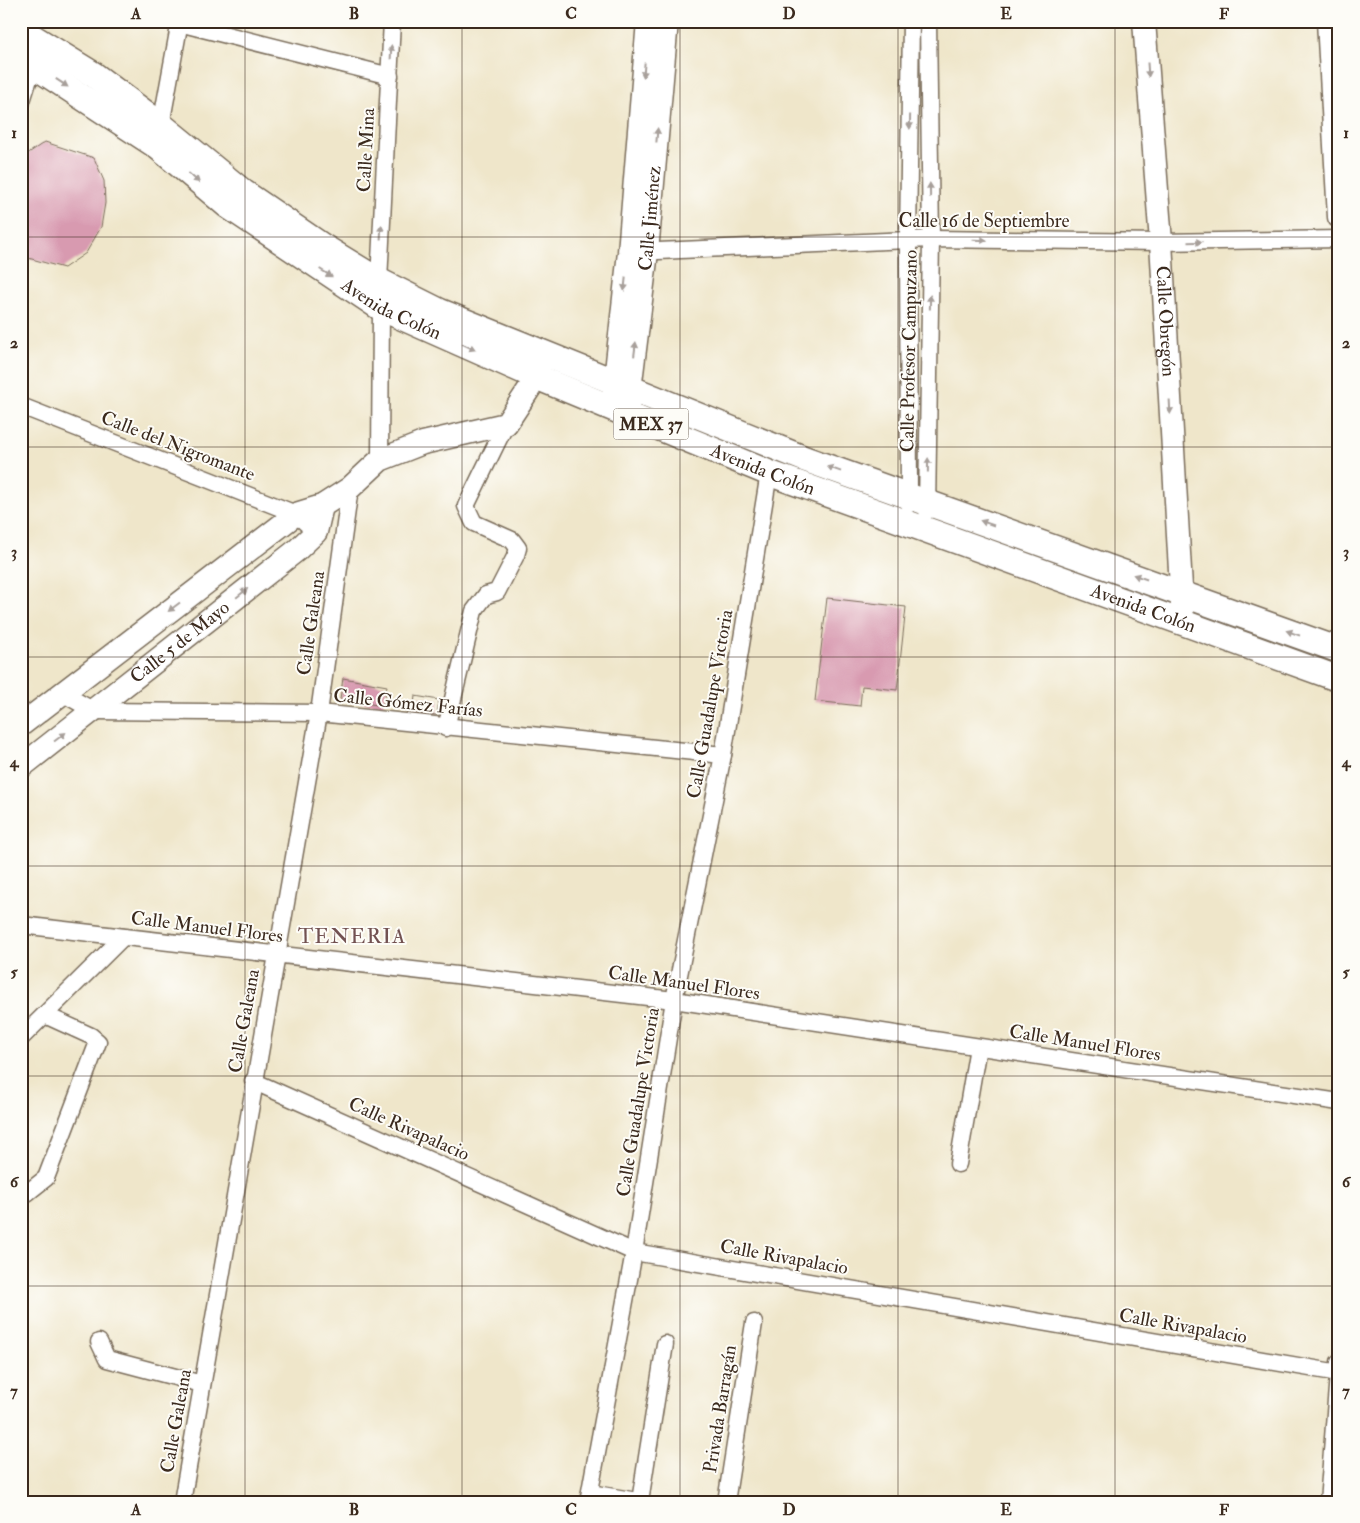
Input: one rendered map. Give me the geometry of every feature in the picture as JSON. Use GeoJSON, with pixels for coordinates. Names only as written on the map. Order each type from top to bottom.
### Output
{"type":"FeatureCollection","features":[{"type":"Feature","properties":{"kind":"main road","name":"Avenida Colón"},"geometry":{"type":"LineString","coordinates":[[21,30],[94,75],[162,125],[243,192],[325,248],[379,281],[439,311],[806,458],[918,500],[1181,592],[1339,650]]}},
{"type":"Feature","properties":{"kind":"main road","name":"Avenida Colón"},"geometry":{"type":"LineString","coordinates":[[27,60],[158,146],[226,205],[381,308],[537,377],[770,473],[1339,679]]}},
{"type":"Feature","properties":{"kind":"street","name":"Calle Mina"},"geometry":{"type":"LineString","coordinates":[[379,281],[392,21]]}},
{"type":"Feature","properties":{"kind":"street","name":"Calle Jiménez"},"geometry":{"type":"LineString","coordinates":[[645,173],[648,21]]}},
{"type":"Feature","properties":{"kind":"street","name":"Calle Jiménez"},"geometry":{"type":"LineString","coordinates":[[620,411],[645,173],[667,21]]}},
{"type":"Feature","properties":{"kind":"street","name":"Calle Profesor Campuzano"},"geometry":{"type":"LineString","coordinates":[[911,21],[908,240],[918,500]]}},
{"type":"Feature","properties":{"kind":"street","name":"Calle Profesor Campuzano"},"geometry":{"type":"LineString","coordinates":[[917,527],[931,239],[927,86],[928,21]]}},
{"type":"Feature","properties":{"kind":"street","name":"Calle Obregón"},"geometry":{"type":"LineString","coordinates":[[1144,21],[1161,242],[1182,622]]}},
{"type":"Feature","properties":{"kind":"street"},"geometry":{"type":"LineString","coordinates":[[1328,21],[1339,217]]}},
{"type":"Feature","properties":{"kind":"street"},"geometry":{"type":"LineString","coordinates":[[162,125],[180,22],[390,76]]}},
{"type":"Feature","properties":{"kind":"street"},"geometry":{"type":"LineString","coordinates":[[21,104],[27,60]]}},
{"type":"Feature","properties":{"kind":"street"},"geometry":{"type":"LineString","coordinates":[[910,87],[927,86]]}},
{"type":"Feature","properties":{"kind":"street","name":"Calle 16 de Septiembre"},"geometry":{"type":"LineString","coordinates":[[638,252],[931,239],[1161,242],[1339,239]]}},
{"type":"Feature","properties":{"kind":"street"},"geometry":{"type":"LineString","coordinates":[[380,460],[381,308]]}},
{"type":"Feature","properties":{"kind":"street"},"geometry":{"type":"LineString","coordinates":[[446,728],[474,611],[486,596],[497,592],[518,548],[512,540],[474,523],[466,506],[506,424],[537,377],[541,352]]}},
{"type":"Feature","properties":{"kind":"street","name":"Calle del Nigromante"},"geometry":{"type":"LineString","coordinates":[[21,406],[296,514],[316,532]]}},
{"type":"Feature","properties":{"kind":"street","name":"Calle 5 de Mayo"},"geometry":{"type":"LineString","coordinates":[[21,725],[296,514],[322,506],[350,488],[380,460],[423,443],[506,424]]}},
{"type":"Feature","properties":{"kind":"street","name":"Calle Guadalupe Victoria"},"geometry":{"type":"LineString","coordinates":[[589,1497],[634,1252],[674,1000],[723,754],[770,473]]}},
{"type":"Feature","properties":{"kind":"street","name":"Calle Galeana"},"geometry":{"type":"LineString","coordinates":[[182,1502],[253,1081],[319,713],[350,488]]}},
{"type":"Feature","properties":{"kind":"street"},"geometry":{"type":"LineString","coordinates":[[316,532],[322,506]]}},
{"type":"Feature","properties":{"kind":"street","name":"Calle 5 de Mayo"},"geometry":{"type":"LineString","coordinates":[[21,767],[94,712],[297,550],[316,532]]}},
{"type":"Feature","properties":{"kind":"street"},"geometry":{"type":"LineString","coordinates":[[62,693],[94,712]]}},
{"type":"Feature","properties":{"kind":"street","name":"Calle Gómez Farías"},"geometry":{"type":"LineString","coordinates":[[94,712],[319,713],[446,728],[723,754]]}},
{"type":"Feature","properties":{"kind":"street","name":"Calle Manuel Flores"},"geometry":{"type":"LineString","coordinates":[[21,925],[276,956],[674,1000],[1339,1102]]}},
{"type":"Feature","properties":{"kind":"street"},"geometry":{"type":"LineString","coordinates":[[21,1038],[123,937]]}},
{"type":"Feature","properties":{"kind":"street"},"geometry":{"type":"LineString","coordinates":[[24,1192],[46,1178],[98,1042],[91,1036],[45,1015]]}},
{"type":"Feature","properties":{"kind":"street"},"geometry":{"type":"LineString","coordinates":[[958,1164],[978,1047]]}},
{"type":"Feature","properties":{"kind":"street","name":"Calle Rivapalacio"},"geometry":{"type":"LineString","coordinates":[[253,1081],[634,1252],[1338,1373]]}},
{"type":"Feature","properties":{"kind":"street","name":"Privada Barragán"},"geometry":{"type":"LineString","coordinates":[[726,1502],[754,1323]]}},
{"type":"Feature","properties":{"kind":"street"},"geometry":{"type":"LineString","coordinates":[[99,1342],[107,1359],[202,1384]]}},
{"type":"Feature","properties":{"kind":"street"},"geometry":{"type":"LineString","coordinates":[[589,1497],[641,1501],[665,1344]]}},
{"type":"Feature","properties":{"kind":"street"},"geometry":{"type":"LineString","coordinates":[[1328,1502],[1339,1362]]}},
{"type":"Feature","properties":{"kind":"building"},"geometry":{"type":"Polygon","coordinates":[[[45,142],[94,158],[104,181],[105,203],[101,227],[86,253],[64,268],[21,256],[21,161],[24,156],[45,142]]]}},
{"type":"Feature","properties":{"kind":"building"},"geometry":{"type":"Polygon","coordinates":[[[827,598],[906,607],[897,690],[862,686],[860,706],[815,701],[827,598]]]}},
{"type":"Feature","properties":{"kind":"building"},"geometry":{"type":"Polygon","coordinates":[[[343,678],[387,686],[383,706],[340,699],[343,678]]]}},
{"type":"Feature","properties":{"kind":"building"},"geometry":{"type":"Polygon","coordinates":[[[415,696],[439,700],[437,715],[413,713],[415,696]]]}},
{"type":"Feature","properties":{"kind":"district","name":"TENERIA"},"geometry":{"type":"Point","coordinates":[352,936]}}]}
